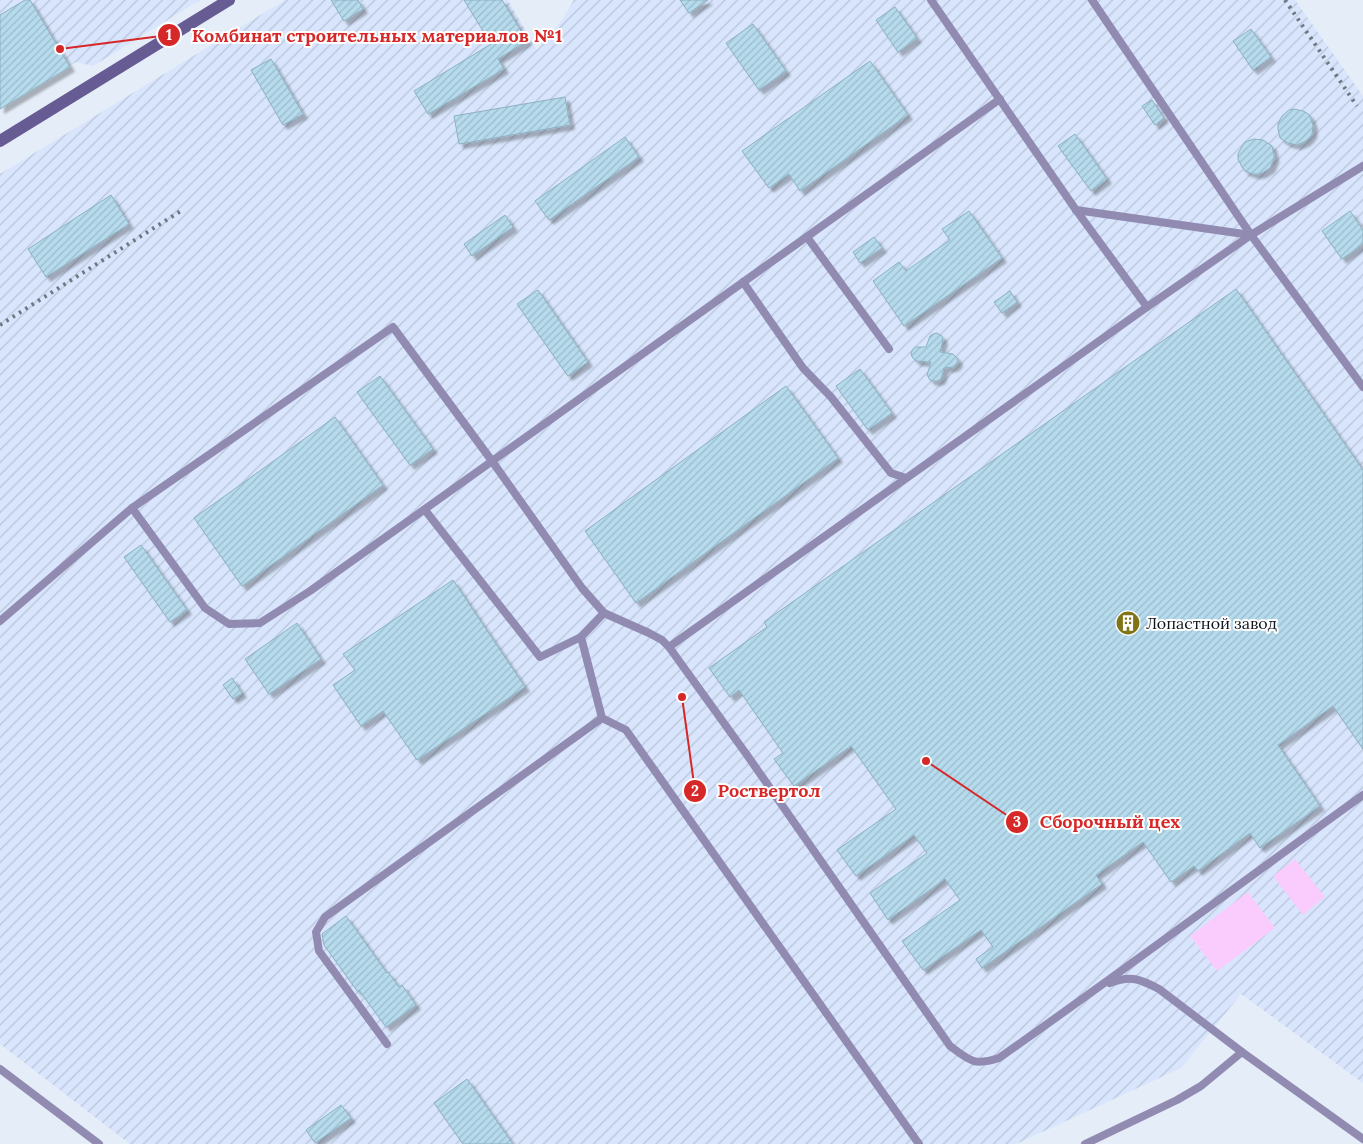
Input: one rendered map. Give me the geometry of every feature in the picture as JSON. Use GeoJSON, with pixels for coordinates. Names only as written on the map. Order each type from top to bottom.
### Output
{"type":"FeatureCollection","features":[{"type":"Feature","properties":{"kind":"main road"},"geometry":{"type":"LineString","coordinates":[[0,142],[230,0]]}},
{"type":"Feature","properties":{"kind":"lane"},"geometry":{"type":"LineString","coordinates":[[930,0],[1076,210],[1147,307]]}},
{"type":"Feature","properties":{"kind":"lane"},"geometry":{"type":"LineString","coordinates":[[1092,0],[1252,235],[1363,387]]}},
{"type":"Feature","properties":{"kind":"lane"},"geometry":{"type":"LineString","coordinates":[[132,508],[205,608],[229,624],[260,623],[310,591],[425,510],[1000,100]]}},
{"type":"Feature","properties":{"kind":"lane"},"geometry":{"type":"LineString","coordinates":[[669,647],[1147,307],[1252,235],[1363,166]]}},
{"type":"Feature","properties":{"kind":"lane"},"geometry":{"type":"LineString","coordinates":[[1076,210],[1252,235]]}},
{"type":"Feature","properties":{"kind":"lane"},"geometry":{"type":"LineString","coordinates":[[807,237],[889,349]]}},
{"type":"Feature","properties":{"kind":"lane"},"geometry":{"type":"LineString","coordinates":[[743,282],[803,368],[831,397],[891,473],[893,480],[891,489]]}},
{"type":"Feature","properties":{"kind":"lane"},"geometry":{"type":"LineString","coordinates":[[0,621],[132,508],[393,327],[492,461],[582,588],[604,613],[649,633],[662,640],[669,647],[747,755],[950,1046],[973,1062],[999,1058],[1363,795]]}},
{"type":"Feature","properties":{"kind":"lane"},"geometry":{"type":"LineString","coordinates":[[891,473],[906,478]]}},
{"type":"Feature","properties":{"kind":"lane"},"geometry":{"type":"LineString","coordinates":[[425,510],[540,657],[581,637],[604,613]]}},
{"type":"Feature","properties":{"kind":"lane"},"geometry":{"type":"LineString","coordinates":[[581,637],[602,718],[626,730],[919,1144]]}},
{"type":"Feature","properties":{"kind":"lane"},"geometry":{"type":"LineString","coordinates":[[387,1044],[319,951],[316,932],[325,917],[602,718]]}},
{"type":"Feature","properties":{"kind":"lane"},"geometry":{"type":"LineString","coordinates":[[1101,986],[1121,978],[1133,978],[1144,981],[1159,989],[1242,1052],[1363,1139]]}},
{"type":"Feature","properties":{"kind":"lane"},"geometry":{"type":"LineString","coordinates":[[1085,1144],[1177,1100],[1201,1086],[1242,1052]]}},
{"type":"Feature","properties":{"kind":"lane"},"geometry":{"type":"LineString","coordinates":[[0,1069],[99,1144]]}},
{"type":"Feature","properties":{"kind":"shaded area"},"geometry":{"type":"Polygon","coordinates":[[[0,0],[200,0],[93,66],[76,62],[0,109],[0,0]]]}},
{"type":"Feature","properties":{"kind":"shaded area"},"geometry":{"type":"Polygon","coordinates":[[[285,0],[508,0],[537,50],[562,20],[574,0],[1295,0],[1363,96],[1363,1083],[1241,994],[1181,1068],[1016,1144],[130,1144],[0,1044],[0,174],[285,0]]]}},
{"type":"Feature","properties":{"kind":"shaded area"},"geometry":{"type":"Polygon","coordinates":[[[1295,859],[1325,897],[1303,915],[1273,876],[1295,859]]]}},
{"type":"Feature","properties":{"kind":"shaded area"},"geometry":{"type":"Polygon","coordinates":[[[1248,892],[1275,928],[1217,971],[1190,936],[1248,892]]]}},
{"type":"Feature","properties":{"kind":"building"},"geometry":{"type":"Polygon","coordinates":[[[25,0],[30,0],[70,67],[0,109],[0,15],[25,0]]]}},
{"type":"Feature","properties":{"kind":"building"},"geometry":{"type":"Polygon","coordinates":[[[331,0],[358,0],[363,9],[344,21],[331,0]]]}},
{"type":"Feature","properties":{"kind":"building"},"geometry":{"type":"Polygon","coordinates":[[[464,0],[502,0],[527,41],[498,59],[504,69],[428,114],[414,91],[491,44],[464,0]]]}},
{"type":"Feature","properties":{"kind":"building"},"geometry":{"type":"Polygon","coordinates":[[[680,0],[708,0],[689,13],[680,0]]]}},
{"type":"Feature","properties":{"kind":"building"},"geometry":{"type":"Polygon","coordinates":[[[895,7],[917,38],[898,52],[876,20],[895,7]]]}},
{"type":"Feature","properties":{"kind":"building"},"geometry":{"type":"Polygon","coordinates":[[[753,24],[786,71],[759,90],[726,43],[753,24]]]}},
{"type":"Feature","properties":{"kind":"building"},"geometry":{"type":"Polygon","coordinates":[[[1251,29],[1271,57],[1253,70],[1233,41],[1251,29]]]}},
{"type":"Feature","properties":{"kind":"building"},"geometry":{"type":"Polygon","coordinates":[[[271,59],[303,114],[283,125],[251,70],[271,59]]]}},
{"type":"Feature","properties":{"kind":"building"},"geometry":{"type":"Polygon","coordinates":[[[870,61],[908,115],[800,191],[789,174],[769,188],[742,151],[870,61]]]}},
{"type":"Feature","properties":{"kind":"building"},"geometry":{"type":"Polygon","coordinates":[[[565,97],[570,125],[459,144],[454,116],[565,97]]]}},
{"type":"Feature","properties":{"kind":"building"},"geometry":{"type":"Polygon","coordinates":[[[1152,100],[1164,118],[1155,125],[1142,106],[1152,100]]]}},
{"type":"Feature","properties":{"kind":"building"},"geometry":{"type":"Polygon","coordinates":[[[1294,109],[1307,113],[1313,125],[1312,134],[1309,138],[1297,145],[1288,143],[1280,138],[1278,129],[1282,116],[1289,110],[1294,109]]]}},
{"type":"Feature","properties":{"kind":"building"},"geometry":{"type":"Polygon","coordinates":[[[1075,134],[1107,179],[1091,191],[1058,146],[1075,134]]]}},
{"type":"Feature","properties":{"kind":"building"},"geometry":{"type":"Polygon","coordinates":[[[625,137],[639,157],[549,220],[535,201],[625,137]]]}},
{"type":"Feature","properties":{"kind":"building"},"geometry":{"type":"Polygon","coordinates":[[[1254,139],[1263,140],[1272,146],[1274,155],[1270,168],[1258,174],[1245,171],[1238,159],[1238,154],[1245,142],[1254,139]]]}},
{"type":"Feature","properties":{"kind":"building"},"geometry":{"type":"Polygon","coordinates":[[[111,195],[129,224],[46,277],[28,249],[111,195]]]}},
{"type":"Feature","properties":{"kind":"building"},"geometry":{"type":"Polygon","coordinates":[[[969,211],[1002,258],[904,326],[873,281],[899,262],[906,271],[950,240],[942,229],[969,211]]]}},
{"type":"Feature","properties":{"kind":"building"},"geometry":{"type":"Polygon","coordinates":[[[1350,211],[1363,230],[1363,244],[1342,259],[1322,231],[1350,211]]]}},
{"type":"Feature","properties":{"kind":"building"},"geometry":{"type":"Polygon","coordinates":[[[505,215],[513,227],[472,256],[464,244],[505,215]]]}},
{"type":"Feature","properties":{"kind":"building"},"geometry":{"type":"Polygon","coordinates":[[[874,237],[882,248],[860,263],[853,252],[874,237]]]}},
{"type":"Feature","properties":{"kind":"building","name":"Лопастной завод"},"geometry":{"type":"Polygon","coordinates":[[[1236,289],[1363,470],[1363,749],[1333,706],[1278,745],[1320,806],[1260,848],[1250,833],[1198,871],[1194,866],[1171,882],[1143,842],[1096,875],[1102,884],[982,968],[976,959],[993,947],[981,930],[923,970],[902,941],[960,900],[945,879],[888,920],[870,893],[927,853],[914,835],[856,876],[837,850],[896,809],[851,746],[794,786],[774,759],[783,753],[739,690],[730,697],[709,668],[767,627],[764,622],[1236,289]]]}},
{"type":"Feature","properties":{"kind":"building"},"geometry":{"type":"Polygon","coordinates":[[[538,290],[588,362],[568,376],[517,304],[538,290]]]}},
{"type":"Feature","properties":{"kind":"building"},"geometry":{"type":"Polygon","coordinates":[[[1010,291],[1017,302],[1002,313],[994,302],[1010,291]]]}},
{"type":"Feature","properties":{"kind":"building"},"geometry":{"type":"Polygon","coordinates":[[[937,333],[942,336],[943,340],[940,352],[953,354],[958,362],[953,367],[944,368],[941,379],[934,381],[930,380],[927,375],[931,362],[916,361],[911,353],[916,347],[926,347],[930,336],[937,333]]]}},
{"type":"Feature","properties":{"kind":"building"},"geometry":{"type":"Polygon","coordinates":[[[860,369],[892,413],[868,430],[836,386],[860,369]]]}},
{"type":"Feature","properties":{"kind":"building"},"geometry":{"type":"Polygon","coordinates":[[[380,376],[433,449],[410,465],[357,392],[380,376]]]}},
{"type":"Feature","properties":{"kind":"building"},"geometry":{"type":"Polygon","coordinates":[[[786,386],[838,458],[636,603],[585,531],[786,386]]]}},
{"type":"Feature","properties":{"kind":"building"},"geometry":{"type":"Polygon","coordinates":[[[335,417],[383,485],[242,586],[194,518],[335,417]]]}},
{"type":"Feature","properties":{"kind":"building"},"geometry":{"type":"Polygon","coordinates":[[[141,545],[187,610],[170,622],[124,557],[141,545]]]}},
{"type":"Feature","properties":{"kind":"building"},"geometry":{"type":"Polygon","coordinates":[[[453,580],[525,687],[417,760],[383,711],[361,726],[333,685],[355,670],[343,654],[453,580]]]}},
{"type":"Feature","properties":{"kind":"building"},"geometry":{"type":"Polygon","coordinates":[[[297,623],[321,659],[269,694],[245,659],[297,623]]]}},
{"type":"Feature","properties":{"kind":"building"},"geometry":{"type":"Polygon","coordinates":[[[232,678],[242,693],[233,699],[223,685],[232,678]]]}},
{"type":"Feature","properties":{"kind":"building"},"geometry":{"type":"Polygon","coordinates":[[[346,916],[387,973],[399,987],[402,985],[416,1005],[386,1027],[324,945],[322,934],[346,916]]]}},
{"type":"Feature","properties":{"kind":"building"},"geometry":{"type":"Polygon","coordinates":[[[467,1079],[513,1144],[463,1144],[434,1103],[467,1079]]]}},
{"type":"Feature","properties":{"kind":"building"},"geometry":{"type":"Polygon","coordinates":[[[341,1105],[351,1118],[315,1143],[306,1130],[341,1105]]]}},
{"type":"Feature","properties":{"kind":"railway"},"geometry":{"type":"LineString","coordinates":[[1285,0],[1357,106]]}},
{"type":"Feature","properties":{"kind":"railway"},"geometry":{"type":"LineString","coordinates":[[0,325],[184,209]]}},
{"type":"Feature","properties":{"kind":"place","name":"Комбинат строительных материалов №1"},"geometry":{"type":"Point","coordinates":[60,49]}},
{"type":"Feature","properties":{"kind":"place","name":"Лопастной завод"},"geometry":{"type":"Point","coordinates":[1128,623]}},
{"type":"Feature","properties":{"kind":"place","name":"Роствертол"},"geometry":{"type":"Point","coordinates":[682,697]}},
{"type":"Feature","properties":{"kind":"place","name":"Сборочный цех"},"geometry":{"type":"Point","coordinates":[926,761]}}]}
